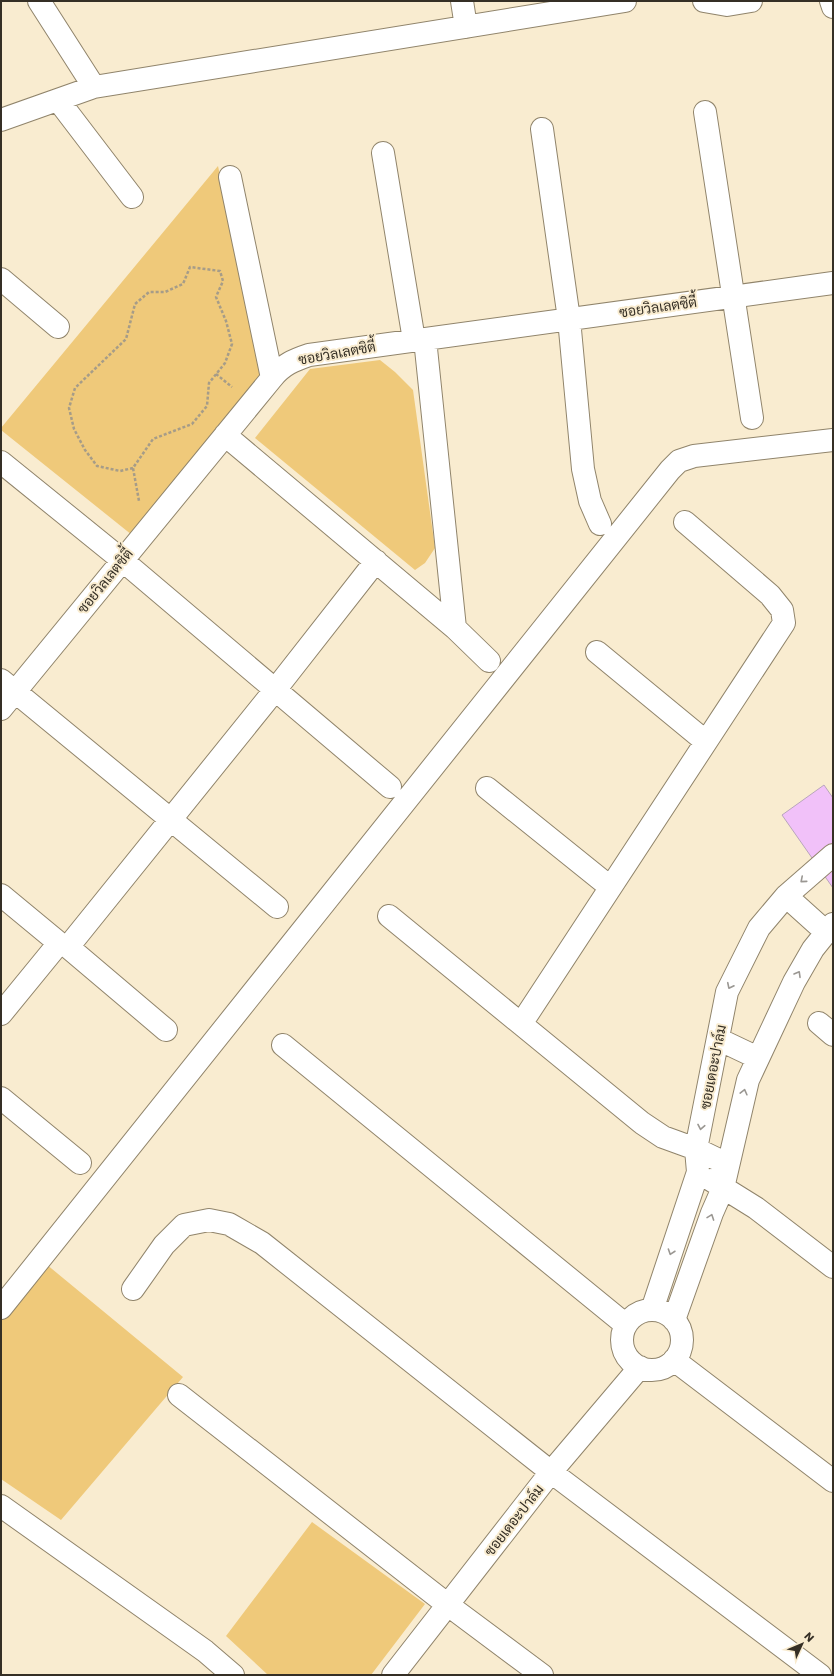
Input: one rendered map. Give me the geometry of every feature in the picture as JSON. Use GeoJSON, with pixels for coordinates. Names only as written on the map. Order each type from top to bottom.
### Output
{"type":"FeatureCollection","features":[{"type":"Feature","properties":{"kind":"street"},"geometry":{"type":"LineString","coordinates":[[39,1],[94,87]]}},
{"type":"Feature","properties":{"kind":"street"},"geometry":{"type":"LineString","coordinates":[[462,1],[466,27]]}},
{"type":"Feature","properties":{"kind":"street"},"geometry":{"type":"LineString","coordinates":[[1,120],[94,87],[624,1]]}},
{"type":"Feature","properties":{"kind":"street"},"geometry":{"type":"LineString","coordinates":[[704,1],[728,5],[751,1]]}},
{"type":"Feature","properties":{"kind":"street"},"geometry":{"type":"LineString","coordinates":[[831,1],[833,7]]}},
{"type":"Feature","properties":{"kind":"street"},"geometry":{"type":"LineString","coordinates":[[58,100],[132,197]]}},
{"type":"Feature","properties":{"kind":"street"},"geometry":{"type":"LineString","coordinates":[[705,112],[752,418]]}},
{"type":"Feature","properties":{"kind":"street"},"geometry":{"type":"LineString","coordinates":[[542,129],[570,319],[584,469],[590,501],[600,524]]}},
{"type":"Feature","properties":{"kind":"street"},"geometry":{"type":"LineString","coordinates":[[384,153],[419,340],[454,628]]}},
{"type":"Feature","properties":{"kind":"street"},"geometry":{"type":"LineString","coordinates":[[230,177],[272,378]]}},
{"type":"Feature","properties":{"kind":"street"},"geometry":{"type":"LineString","coordinates":[[1,279],[58,327]]}},
{"type":"Feature","properties":{"kind":"street","name":"ซอยวิลเลตซิตี้"},"geometry":{"type":"LineString","coordinates":[[1,708],[8,686],[122,560],[277,371],[292,360],[309,355],[833,283]]}},
{"type":"Feature","properties":{"kind":"street"},"geometry":{"type":"LineString","coordinates":[[225,435],[376,561],[454,628],[489,661]]}},
{"type":"Feature","properties":{"kind":"street"},"geometry":{"type":"LineString","coordinates":[[1,1308],[670,470],[679,461],[694,456],[833,440]]}},
{"type":"Feature","properties":{"kind":"street"},"geometry":{"type":"LineString","coordinates":[[1,462],[122,560],[390,787]]}},
{"type":"Feature","properties":{"kind":"street"},"geometry":{"type":"LineString","coordinates":[[521,1024],[705,741],[784,623],[782,610],[770,595],[685,522]]}},
{"type":"Feature","properties":{"kind":"street"},"geometry":{"type":"LineString","coordinates":[[1,1014],[64,945],[171,820],[376,561]]}},
{"type":"Feature","properties":{"kind":"street"},"geometry":{"type":"LineString","coordinates":[[597,652],[705,741]]}},
{"type":"Feature","properties":{"kind":"street"},"geometry":{"type":"LineString","coordinates":[[8,686],[277,907]]}},
{"type":"Feature","properties":{"kind":"street"},"geometry":{"type":"LineString","coordinates":[[487,788],[610,887]]}},
{"type":"Feature","properties":{"kind":"street","name":"ซอยเดอะปาล์ม"},"geometry":{"type":"LineString","coordinates":[[652,1310],[698,1172],[696,1149],[727,992],[760,928],[786,896],[833,855]]}},
{"type":"Feature","properties":{"kind":"street"},"geometry":{"type":"LineString","coordinates":[[1,895],[166,1030]]}},
{"type":"Feature","properties":{"kind":"street"},"geometry":{"type":"LineString","coordinates":[[674,1320],[712,1213],[723,1188],[748,1080],[794,982],[813,949],[830,928],[786,896]]}},
{"type":"Feature","properties":{"kind":"street"},"geometry":{"type":"LineString","coordinates":[[389,916],[642,1123],[663,1137],[696,1149],[728,1164]]}},
{"type":"Feature","properties":{"kind":"street"},"geometry":{"type":"LineString","coordinates":[[718,1039],[758,1058]]}},
{"type":"Feature","properties":{"kind":"street"},"geometry":{"type":"LineString","coordinates":[[283,1046],[626,1325]]}},
{"type":"Feature","properties":{"kind":"street"},"geometry":{"type":"LineString","coordinates":[[1,1098],[80,1163]]}},
{"type":"Feature","properties":{"kind":"street"},"geometry":{"type":"LineString","coordinates":[[698,1172],[756,1208],[833,1267]]}},
{"type":"Feature","properties":{"kind":"street"},"geometry":{"type":"LineString","coordinates":[[133,1289],[164,1245],[184,1225],[209,1220],[229,1224],[262,1243],[552,1472],[820,1675]]}},
{"type":"Feature","properties":{"kind":"street"},"geometry":{"type":"LineString","coordinates":[[652,1310],[668,1315],[674,1320],[682,1336],[682,1345],[679,1353],[667,1366],[658,1370],[649,1370],[640,1367],[631,1362],[625,1354],[622,1344],[622,1335],[626,1325],[632,1317],[642,1312],[652,1310]]}},
{"type":"Feature","properties":{"kind":"street"},"geometry":{"type":"LineString","coordinates":[[674,1360],[833,1481]]}},
{"type":"Feature","properties":{"kind":"street","name":"ซอยเดอะปาล์ม"},"geometry":{"type":"LineString","coordinates":[[393,1675],[552,1472],[640,1367]]}},
{"type":"Feature","properties":{"kind":"street"},"geometry":{"type":"LineString","coordinates":[[179,1396],[542,1675]]}},
{"type":"Feature","properties":{"kind":"street"},"geometry":{"type":"LineString","coordinates":[[1,1506],[205,1650],[233,1675]]}},
{"type":"Feature","properties":{"kind":"path"},"geometry":{"type":"LineString","coordinates":[[133,468],[120,471],[97,466],[85,450],[74,429],[69,408],[75,388],[126,339],[135,304],[149,292],[165,292],[183,284],[190,267],[220,271],[223,281],[216,297],[226,321],[232,344],[225,364],[209,383],[206,406],[192,424],[153,440],[133,468],[140,510],[139,540]]}},
{"type":"Feature","properties":{"kind":"shaded area"},"geometry":{"type":"Polygon","coordinates":[[[218,166],[263,376],[137,539],[1,430],[1,428],[218,166]]]}},
{"type":"Feature","properties":{"kind":"shaded area"},"geometry":{"type":"Polygon","coordinates":[[[380,360],[395,372],[413,390],[435,548],[425,563],[415,570],[255,438],[310,369],[380,360]]]}},
{"type":"Feature","properties":{"kind":"shaded area"},"geometry":{"type":"Polygon","coordinates":[[[46,1264],[183,1377],[61,1520],[1,1479],[1,1321],[46,1264]]]}},
{"type":"Feature","properties":{"kind":"shaded area"},"geometry":{"type":"Polygon","coordinates":[[[312,1522],[425,1604],[371,1675],[268,1675],[226,1636],[312,1522]]]}},
{"type":"Feature","properties":{"kind":"building"},"geometry":{"type":"Polygon","coordinates":[[[824,785],[833,798],[833,888],[782,815],[824,785]]]}}]}
